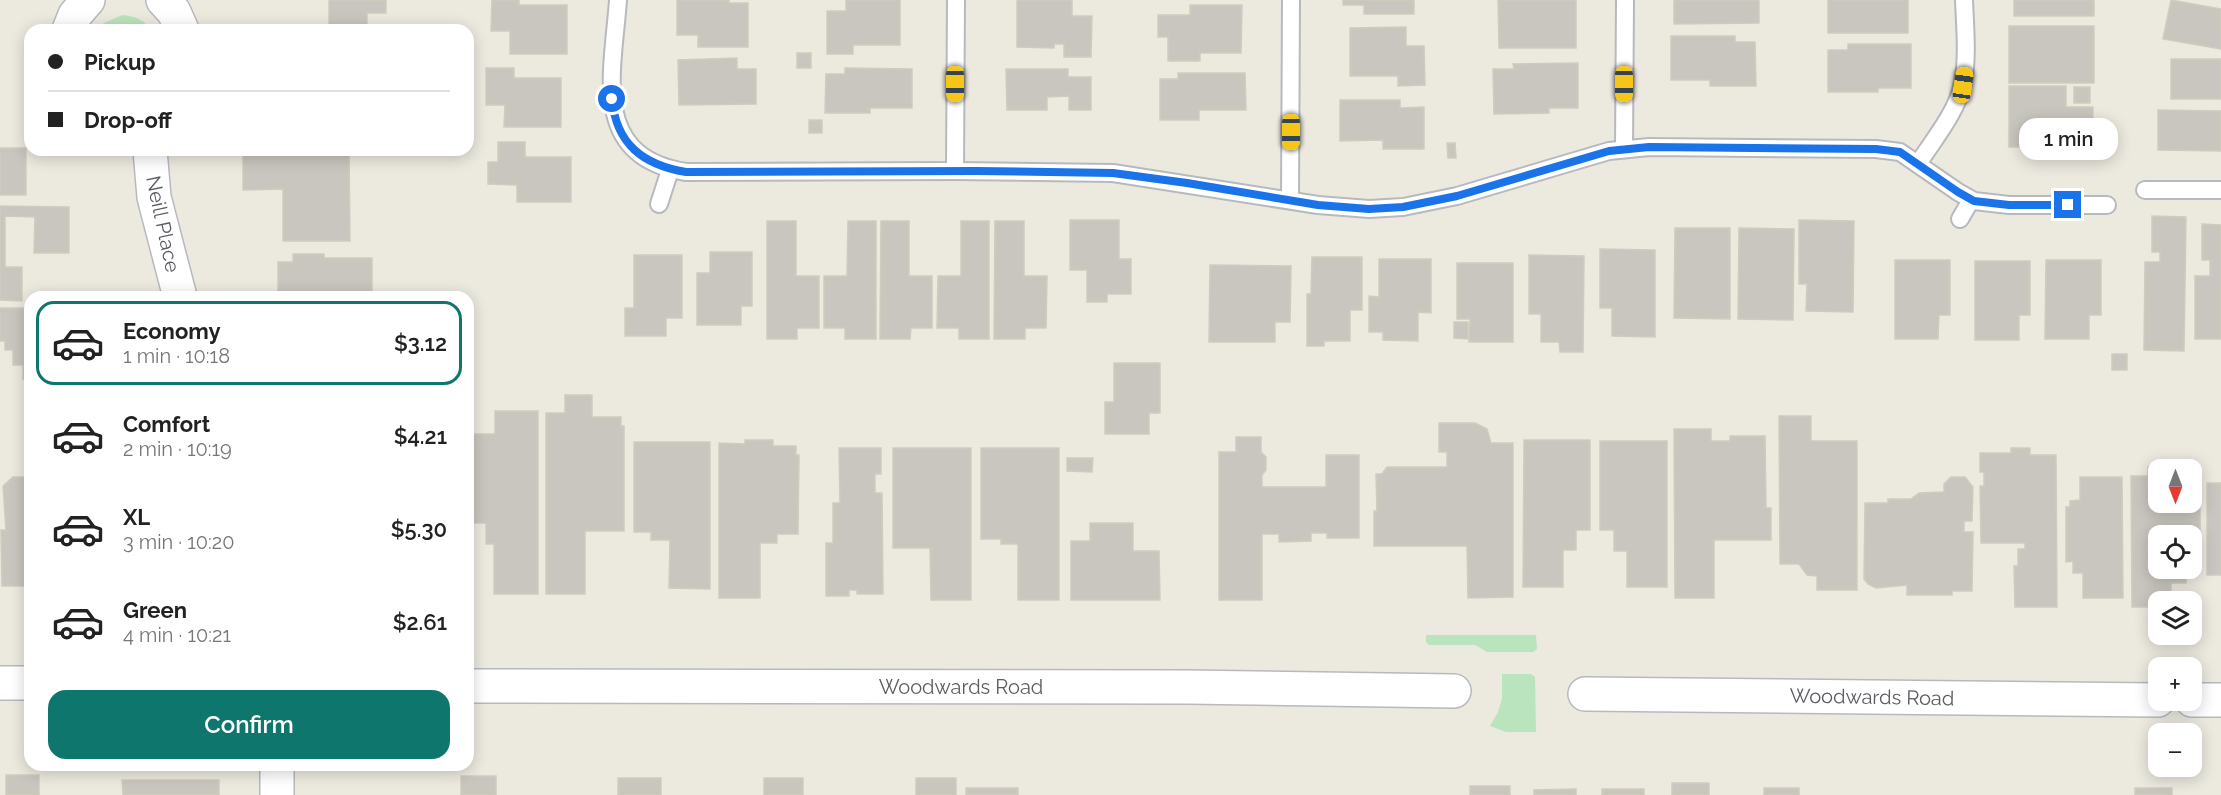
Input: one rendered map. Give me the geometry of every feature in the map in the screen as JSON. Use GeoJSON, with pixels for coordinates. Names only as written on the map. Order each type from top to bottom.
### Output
{"type":"FeatureCollection","features":[{"type":"Feature","properties":{"kind":"street"},"geometry":{"type":"LineString","coordinates":[[71,24],[75,15],[88,0]]}},
{"type":"Feature","properties":{"kind":"street"},"geometry":{"type":"LineString","coordinates":[[163,0],[174,12],[179,24]]}},
{"type":"Feature","properties":{"kind":"street","name":"Neill Place"},"geometry":{"type":"LineString","coordinates":[[151,156],[156,206],[178,291]]}},
{"type":"Feature","properties":{"kind":"street"},"geometry":{"type":"LineString","coordinates":[[0,682],[24,683]]}},
{"type":"Feature","properties":{"kind":"street","name":"Woodwards Road"},"geometry":{"type":"LineString","coordinates":[[474,686],[1186,687],[1454,691]]}},
{"type":"Feature","properties":{"kind":"street","name":"Woodwards Road"},"geometry":{"type":"LineString","coordinates":[[1585,694],[2148,700]]}},
{"type":"Feature","properties":{"kind":"street"},"geometry":{"type":"LineString","coordinates":[[2202,700],[2221,700]]}},
{"type":"Feature","properties":{"kind":"street"},"geometry":{"type":"LineString","coordinates":[[277,771],[277,795]]}},
{"type":"Feature","properties":{"kind":"lane"},"geometry":{"type":"LineString","coordinates":[[618,0],[612,86],[615,120],[627,144],[641,156],[670,170],[701,173],[955,171],[1113,173],[1318,205],[1369,209],[1403,207],[1457,196],[1594,154],[1624,149],[1649,147],[1882,149],[1900,152],[1971,200],[1986,204],[2107,206]]}},
{"type":"Feature","properties":{"kind":"lane"},"geometry":{"type":"LineString","coordinates":[[955,171],[956,0]]}},
{"type":"Feature","properties":{"kind":"lane"},"geometry":{"type":"LineString","coordinates":[[1290,200],[1291,0]]}},
{"type":"Feature","properties":{"kind":"lane"},"geometry":{"type":"LineString","coordinates":[[1624,149],[1625,0]]}},
{"type":"Feature","properties":{"kind":"lane"},"geometry":{"type":"LineString","coordinates":[[1918,164],[1953,109],[1963,85],[1964,0]]}},
{"type":"Feature","properties":{"kind":"lane"},"geometry":{"type":"LineString","coordinates":[[659,204],[670,170]]}},
{"type":"Feature","properties":{"kind":"lane"},"geometry":{"type":"LineString","coordinates":[[2145,190],[2221,190]]}},
{"type":"Feature","properties":{"kind":"lane"},"geometry":{"type":"LineString","coordinates":[[1960,219],[1971,200]]}},
{"type":"Feature","properties":{"kind":"green space"},"geometry":{"type":"Polygon","coordinates":[[[122,15],[131,16],[146,24],[103,24],[122,15]]]}},
{"type":"Feature","properties":{"kind":"green space"},"geometry":{"type":"Polygon","coordinates":[[[1426,635],[1536,635],[1537,649],[1533,652],[1487,652],[1475,645],[1429,645],[1426,642],[1426,635]]]}},
{"type":"Feature","properties":{"kind":"green space"},"geometry":{"type":"Polygon","coordinates":[[[1502,674],[1531,674],[1535,677],[1536,732],[1506,732],[1490,726],[1502,699],[1502,674]]]}},
{"type":"Feature","properties":{"kind":"building"},"geometry":{"type":"Polygon","coordinates":[[[329,0],[386,0],[386,13],[367,13],[367,24],[329,24],[329,0]]]}},
{"type":"Feature","properties":{"kind":"building"},"geometry":{"type":"Polygon","coordinates":[[[492,0],[519,0],[519,5],[567,5],[567,54],[510,54],[510,31],[491,31],[492,0]]]}},
{"type":"Feature","properties":{"kind":"building"},"geometry":{"type":"Polygon","coordinates":[[[677,0],[729,0],[729,3],[748,3],[748,47],[698,47],[698,35],[677,35],[677,0]]]}},
{"type":"Feature","properties":{"kind":"building"},"geometry":{"type":"Polygon","coordinates":[[[846,0],[900,0],[900,45],[853,45],[853,54],[827,54],[827,11],[846,11],[846,0]]]}},
{"type":"Feature","properties":{"kind":"building"},"geometry":{"type":"Polygon","coordinates":[[[1017,0],[1072,0],[1072,16],[1092,16],[1091,57],[1064,57],[1064,44],[1054,44],[1054,48],[1017,47],[1017,0]]]}},
{"type":"Feature","properties":{"kind":"building"},"geometry":{"type":"Polygon","coordinates":[[[1343,0],[1414,0],[1414,14],[1364,14],[1364,5],[1343,5],[1343,0]]]}},
{"type":"Feature","properties":{"kind":"building"},"geometry":{"type":"Polygon","coordinates":[[[1498,0],[1576,0],[1576,48],[1499,48],[1498,0]]]}},
{"type":"Feature","properties":{"kind":"building"},"geometry":{"type":"Polygon","coordinates":[[[1674,0],[1759,0],[1759,23],[1674,24],[1674,0]]]}},
{"type":"Feature","properties":{"kind":"building"},"geometry":{"type":"Polygon","coordinates":[[[1828,0],[1908,0],[1908,33],[1828,33],[1828,0]]]}},
{"type":"Feature","properties":{"kind":"building"},"geometry":{"type":"Polygon","coordinates":[[[2014,0],[2094,0],[2094,16],[2014,16],[2014,0]]]}},
{"type":"Feature","properties":{"kind":"building"},"geometry":{"type":"Polygon","coordinates":[[[2171,0],[2221,9],[2221,49],[2163,39],[2171,0]]]}},
{"type":"Feature","properties":{"kind":"building"},"geometry":{"type":"Polygon","coordinates":[[[1190,5],[1242,5],[1241,53],[1200,53],[1200,61],[1168,61],[1168,37],[1158,37],[1158,15],[1190,15],[1190,5]]]}},
{"type":"Feature","properties":{"kind":"building"},"geometry":{"type":"Polygon","coordinates":[[[2009,26],[2094,26],[2094,83],[2009,83],[2009,26]]]}},
{"type":"Feature","properties":{"kind":"building"},"geometry":{"type":"Polygon","coordinates":[[[1406,27],[1406,46],[1424,46],[1425,85],[1398,86],[1398,76],[1350,76],[1350,28],[1406,27]]]}},
{"type":"Feature","properties":{"kind":"building"},"geometry":{"type":"Polygon","coordinates":[[[1671,36],[1735,36],[1735,42],[1755,42],[1756,86],[1710,86],[1710,80],[1671,80],[1671,36]]]}},
{"type":"Feature","properties":{"kind":"building"},"geometry":{"type":"Polygon","coordinates":[[[1848,44],[1911,44],[1911,88],[1878,88],[1878,92],[1828,92],[1828,50],[1848,50],[1848,44]]]}},
{"type":"Feature","properties":{"kind":"building"},"geometry":{"type":"Polygon","coordinates":[[[797,53],[811,53],[811,68],[797,68],[797,53]]]}},
{"type":"Feature","properties":{"kind":"building"},"geometry":{"type":"Polygon","coordinates":[[[737,58],[737,69],[756,69],[756,104],[679,105],[678,60],[737,58]]]}},
{"type":"Feature","properties":{"kind":"building"},"geometry":{"type":"Polygon","coordinates":[[[2171,59],[2221,59],[2221,99],[2171,99],[2171,59]]]}},
{"type":"Feature","properties":{"kind":"building"},"geometry":{"type":"Polygon","coordinates":[[[1578,63],[1578,108],[1549,108],[1549,113],[1494,114],[1493,69],[1514,69],[1513,64],[1578,63]]]}},
{"type":"Feature","properties":{"kind":"building"},"geometry":{"type":"Polygon","coordinates":[[[486,68],[514,68],[514,78],[561,78],[561,127],[504,127],[505,105],[486,105],[486,68]]]}},
{"type":"Feature","properties":{"kind":"building"},"geometry":{"type":"Polygon","coordinates":[[[845,68],[912,69],[912,108],[870,108],[870,113],[825,113],[826,74],[845,74],[845,68]]]}},
{"type":"Feature","properties":{"kind":"building"},"geometry":{"type":"Polygon","coordinates":[[[1006,69],[1068,69],[1068,77],[1091,77],[1091,110],[1069,110],[1069,96],[1047,97],[1047,110],[1007,110],[1006,69]]]}},
{"type":"Feature","properties":{"kind":"building"},"geometry":{"type":"Polygon","coordinates":[[[1178,73],[1245,73],[1246,110],[1199,110],[1199,120],[1160,120],[1160,79],[1178,79],[1178,73]]]}},
{"type":"Feature","properties":{"kind":"building"},"geometry":{"type":"Polygon","coordinates":[[[2009,86],[2066,86],[2066,107],[2093,107],[2093,147],[2009,147],[2009,86]]]}},
{"type":"Feature","properties":{"kind":"building"},"geometry":{"type":"Polygon","coordinates":[[[2074,87],[2090,87],[2090,103],[2074,103],[2074,87]]]}},
{"type":"Feature","properties":{"kind":"building"},"geometry":{"type":"Polygon","coordinates":[[[1340,100],[1400,100],[1400,108],[1424,107],[1424,149],[1383,149],[1383,140],[1340,141],[1340,100]]]}},
{"type":"Feature","properties":{"kind":"building"},"geometry":{"type":"Polygon","coordinates":[[[2158,110],[2221,111],[2221,151],[2158,150],[2158,110]]]}},
{"type":"Feature","properties":{"kind":"building"},"geometry":{"type":"Polygon","coordinates":[[[809,120],[822,120],[822,133],[809,133],[809,120]]]}},
{"type":"Feature","properties":{"kind":"building"},"geometry":{"type":"Polygon","coordinates":[[[498,142],[525,142],[525,157],[571,157],[571,202],[517,202],[517,185],[488,184],[488,162],[498,162],[498,142]]]}},
{"type":"Feature","properties":{"kind":"building"},"geometry":{"type":"Polygon","coordinates":[[[1447,143],[1455,143],[1456,158],[1448,158],[1447,143]]]}},
{"type":"Feature","properties":{"kind":"building"},"geometry":{"type":"Polygon","coordinates":[[[0,148],[24,148],[26,195],[0,195],[0,148]]]}},
{"type":"Feature","properties":{"kind":"building"},"geometry":{"type":"Polygon","coordinates":[[[243,156],[349,156],[350,241],[283,241],[283,189],[243,190],[243,156]]]}},
{"type":"Feature","properties":{"kind":"building"},"geometry":{"type":"Polygon","coordinates":[[[0,206],[69,207],[69,253],[34,253],[35,217],[5,216],[5,267],[22,267],[22,301],[0,300],[0,206]]]}},
{"type":"Feature","properties":{"kind":"building"},"geometry":{"type":"Polygon","coordinates":[[[2152,216],[2186,217],[2184,351],[2144,350],[2145,262],[2160,262],[2160,252],[2152,252],[2152,216]]]}},
{"type":"Feature","properties":{"kind":"building"},"geometry":{"type":"Polygon","coordinates":[[[1070,220],[1119,220],[1119,259],[1131,259],[1131,294],[1107,294],[1107,302],[1087,302],[1087,270],[1070,270],[1070,220]]]}},
{"type":"Feature","properties":{"kind":"building"},"geometry":{"type":"Polygon","coordinates":[[[1799,220],[1854,221],[1853,312],[1806,311],[1807,284],[1799,284],[1799,220]]]}},
{"type":"Feature","properties":{"kind":"building"},"geometry":{"type":"Polygon","coordinates":[[[767,221],[796,221],[796,276],[819,276],[819,328],[797,328],[797,339],[767,339],[767,221]]]}},
{"type":"Feature","properties":{"kind":"building"},"geometry":{"type":"Polygon","coordinates":[[[848,221],[876,221],[876,339],[845,339],[845,328],[824,328],[824,276],[847,276],[848,221]]]}},
{"type":"Feature","properties":{"kind":"building"},"geometry":{"type":"Polygon","coordinates":[[[881,221],[909,221],[909,276],[932,276],[932,328],[911,328],[910,339],[880,339],[881,221]]]}},
{"type":"Feature","properties":{"kind":"building"},"geometry":{"type":"Polygon","coordinates":[[[961,221],[989,221],[989,339],[959,339],[959,328],[937,328],[938,276],[961,276],[961,221]]]}},
{"type":"Feature","properties":{"kind":"building"},"geometry":{"type":"Polygon","coordinates":[[[995,221],[1024,221],[1024,276],[1047,276],[1046,328],[1025,328],[1025,339],[994,339],[995,221]]]}},
{"type":"Feature","properties":{"kind":"building"},"geometry":{"type":"Polygon","coordinates":[[[2202,224],[2221,225],[2221,339],[2195,339],[2195,276],[2210,276],[2210,260],[2202,260],[2202,224]]]}},
{"type":"Feature","properties":{"kind":"building"},"geometry":{"type":"Polygon","coordinates":[[[1675,228],[1730,228],[1730,319],[1674,318],[1675,228]]]}},
{"type":"Feature","properties":{"kind":"building"},"geometry":{"type":"Polygon","coordinates":[[[1739,228],[1794,229],[1793,320],[1738,319],[1739,228]]]}},
{"type":"Feature","properties":{"kind":"building"},"geometry":{"type":"Polygon","coordinates":[[[1600,249],[1655,250],[1655,337],[1612,336],[1612,308],[1600,308],[1600,249]]]}},
{"type":"Feature","properties":{"kind":"building"},"geometry":{"type":"Polygon","coordinates":[[[710,252],[752,252],[752,306],[741,306],[741,325],[697,325],[697,273],[710,273],[710,252]]]}},
{"type":"Feature","properties":{"kind":"building"},"geometry":{"type":"Polygon","coordinates":[[[293,254],[324,254],[324,258],[372,258],[372,291],[278,291],[278,262],[293,262],[293,254]]]}},
{"type":"Feature","properties":{"kind":"building"},"geometry":{"type":"Polygon","coordinates":[[[634,255],[682,255],[682,318],[666,318],[666,336],[625,336],[625,308],[634,308],[634,255]]]}},
{"type":"Feature","properties":{"kind":"building"},"geometry":{"type":"Polygon","coordinates":[[[1529,255],[1584,256],[1583,352],[1560,352],[1559,342],[1541,342],[1541,314],[1529,314],[1529,255]]]}},
{"type":"Feature","properties":{"kind":"building"},"geometry":{"type":"Polygon","coordinates":[[[1312,257],[1362,257],[1362,310],[1350,310],[1350,341],[1324,341],[1324,346],[1307,346],[1307,294],[1311,294],[1312,257]]]}},
{"type":"Feature","properties":{"kind":"building"},"geometry":{"type":"Polygon","coordinates":[[[1379,259],[1431,259],[1431,313],[1418,312],[1418,341],[1383,340],[1383,332],[1369,332],[1369,296],[1379,297],[1379,259]]]}},
{"type":"Feature","properties":{"kind":"building"},"geometry":{"type":"Polygon","coordinates":[[[1895,260],[1950,260],[1950,315],[1939,315],[1938,339],[1895,339],[1895,260]]]}},
{"type":"Feature","properties":{"kind":"building"},"geometry":{"type":"Polygon","coordinates":[[[2046,260],[2101,260],[2101,315],[2089,315],[2089,339],[2045,339],[2046,260]]]}},
{"type":"Feature","properties":{"kind":"building"},"geometry":{"type":"Polygon","coordinates":[[[1975,261],[2030,261],[2030,315],[2019,315],[2019,340],[1975,340],[1975,261]]]}},
{"type":"Feature","properties":{"kind":"building"},"geometry":{"type":"Polygon","coordinates":[[[1457,263],[1513,263],[1513,342],[1469,342],[1470,319],[1457,319],[1457,263]]]}},
{"type":"Feature","properties":{"kind":"building"},"geometry":{"type":"Polygon","coordinates":[[[1210,265],[1291,266],[1290,322],[1275,322],[1275,342],[1209,342],[1210,265]]]}},
{"type":"Feature","properties":{"kind":"building"},"geometry":{"type":"Polygon","coordinates":[[[0,308],[24,308],[24,379],[23,365],[13,365],[13,350],[5,350],[5,341],[0,341],[0,308]]]}},
{"type":"Feature","properties":{"kind":"building"},"geometry":{"type":"Polygon","coordinates":[[[1454,322],[1468,322],[1468,339],[1454,338],[1454,322]]]}},
{"type":"Feature","properties":{"kind":"building"},"geometry":{"type":"Polygon","coordinates":[[[2112,354],[2127,354],[2127,370],[2112,370],[2112,354]]]}},
{"type":"Feature","properties":{"kind":"building"},"geometry":{"type":"Polygon","coordinates":[[[1114,363],[1160,363],[1160,413],[1149,413],[1149,434],[1105,434],[1105,402],[1114,402],[1114,363]]]}},
{"type":"Feature","properties":{"kind":"building"},"geometry":{"type":"Polygon","coordinates":[[[565,395],[592,395],[592,417],[621,417],[621,426],[624,426],[624,531],[585,531],[585,594],[546,594],[546,413],[565,413],[565,395]]]}},
{"type":"Feature","properties":{"kind":"building"},"geometry":{"type":"Polygon","coordinates":[[[495,411],[538,411],[538,594],[494,594],[494,544],[486,544],[486,523],[474,523],[474,434],[495,434],[495,411]]]}},
{"type":"Feature","properties":{"kind":"building"},"geometry":{"type":"Polygon","coordinates":[[[1779,416],[1811,416],[1811,441],[1857,441],[1857,590],[1817,590],[1817,576],[1807,575],[1799,564],[1780,564],[1779,416]]]}},
{"type":"Feature","properties":{"kind":"building"},"geometry":{"type":"Polygon","coordinates":[[[1439,423],[1475,423],[1487,429],[1491,443],[1513,443],[1513,597],[1468,598],[1467,546],[1374,546],[1374,511],[1377,511],[1376,474],[1382,474],[1387,467],[1447,467],[1447,452],[1439,452],[1439,423]]]}},
{"type":"Feature","properties":{"kind":"building"},"geometry":{"type":"Polygon","coordinates":[[[1674,429],[1711,429],[1711,441],[1730,441],[1730,436],[1765,436],[1766,508],[1771,508],[1771,540],[1714,540],[1714,598],[1675,598],[1674,429]]]}},
{"type":"Feature","properties":{"kind":"building"},"geometry":{"type":"Polygon","coordinates":[[[1236,437],[1261,437],[1261,452],[1266,457],[1262,487],[1326,487],[1326,455],[1359,455],[1359,538],[1327,538],[1327,533],[1311,533],[1311,541],[1279,542],[1279,534],[1262,534],[1262,600],[1219,600],[1219,452],[1236,452],[1236,437]]]}},
{"type":"Feature","properties":{"kind":"building"},"geometry":{"type":"Polygon","coordinates":[[[745,440],[773,440],[773,446],[796,446],[796,455],[799,455],[798,534],[777,534],[777,543],[760,543],[760,598],[719,598],[719,443],[745,444],[745,440]]]}},
{"type":"Feature","properties":{"kind":"building"},"geometry":{"type":"Polygon","coordinates":[[[1524,440],[1590,440],[1590,530],[1576,530],[1576,550],[1563,550],[1563,587],[1523,587],[1524,440]]]}},
{"type":"Feature","properties":{"kind":"building"},"geometry":{"type":"Polygon","coordinates":[[[1600,441],[1667,441],[1667,587],[1627,587],[1627,551],[1614,551],[1614,530],[1600,530],[1600,441]]]}},
{"type":"Feature","properties":{"kind":"building"},"geometry":{"type":"Polygon","coordinates":[[[634,442],[710,442],[710,589],[669,588],[670,540],[651,540],[651,532],[634,532],[634,442]]]}},
{"type":"Feature","properties":{"kind":"building"},"geometry":{"type":"Polygon","coordinates":[[[839,448],[881,448],[881,474],[875,474],[875,493],[882,493],[883,594],[857,594],[857,590],[849,590],[849,596],[826,596],[826,543],[833,543],[833,503],[840,503],[839,448]]]}},
{"type":"Feature","properties":{"kind":"building"},"geometry":{"type":"Polygon","coordinates":[[[893,448],[971,448],[971,600],[931,600],[930,548],[893,548],[893,448]]]}},
{"type":"Feature","properties":{"kind":"building"},"geometry":{"type":"Polygon","coordinates":[[[981,448],[1059,448],[1059,600],[1018,600],[1018,544],[1001,544],[1001,539],[981,539],[981,448]]]}},
{"type":"Feature","properties":{"kind":"building"},"geometry":{"type":"Polygon","coordinates":[[[2011,448],[2030,448],[2030,455],[2056,455],[2057,607],[2015,607],[2014,566],[2018,566],[2018,549],[2025,549],[2025,543],[1981,543],[1980,486],[1984,486],[1984,472],[1980,472],[1980,453],[2011,453],[2011,448]]]}},
{"type":"Feature","properties":{"kind":"building"},"geometry":{"type":"Polygon","coordinates":[[[1067,458],[1093,458],[1092,472],[1067,471],[1067,458]]]}},
{"type":"Feature","properties":{"kind":"building"},"geometry":{"type":"Polygon","coordinates":[[[2131,476],[2148,476],[2148,513],[2200,513],[2200,525],[2148,525],[2148,579],[2186,579],[2186,583],[2171,583],[2171,591],[2148,591],[2148,607],[2132,607],[2131,476]]]}},
{"type":"Feature","properties":{"kind":"building"},"geometry":{"type":"Polygon","coordinates":[[[13,477],[24,477],[24,586],[2,586],[1,530],[6,530],[3,486],[13,477]]]}},
{"type":"Feature","properties":{"kind":"building"},"geometry":{"type":"Polygon","coordinates":[[[1951,477],[1965,477],[1973,487],[1972,521],[1964,521],[1964,532],[1973,532],[1972,591],[1952,591],[1952,595],[1907,595],[1907,585],[1876,588],[1868,584],[1864,579],[1865,503],[1888,503],[1888,499],[1911,499],[1919,493],[1944,492],[1944,484],[1951,477]]]}},
{"type":"Feature","properties":{"kind":"building"},"geometry":{"type":"Polygon","coordinates":[[[2080,477],[2122,477],[2123,598],[2083,598],[2083,573],[2073,573],[2073,561],[2066,562],[2066,507],[2070,507],[2070,501],[2080,500],[2080,477]]]}},
{"type":"Feature","properties":{"kind":"building"},"geometry":{"type":"Polygon","coordinates":[[[2207,483],[2221,483],[2221,575],[2207,575],[2207,483]]]}},
{"type":"Feature","properties":{"kind":"building"},"geometry":{"type":"Polygon","coordinates":[[[1090,523],[1133,523],[1133,551],[1159,551],[1160,600],[1071,600],[1071,541],[1090,541],[1090,523]]]}},
{"type":"Feature","properties":{"kind":"building"},"geometry":{"type":"Polygon","coordinates":[[[6,775],[39,775],[39,795],[6,795],[6,775]]]}},
{"type":"Feature","properties":{"kind":"building"},"geometry":{"type":"Polygon","coordinates":[[[461,776],[496,776],[496,795],[461,795],[461,776]]]}},
{"type":"Feature","properties":{"kind":"building"},"geometry":{"type":"Polygon","coordinates":[[[618,778],[661,778],[661,795],[618,795],[618,778]]]}},
{"type":"Feature","properties":{"kind":"building"},"geometry":{"type":"Polygon","coordinates":[[[764,778],[803,778],[803,795],[764,795],[764,778]]]}},
{"type":"Feature","properties":{"kind":"building"},"geometry":{"type":"Polygon","coordinates":[[[916,778],[956,778],[956,795],[916,795],[916,778]]]}},
{"type":"Feature","properties":{"kind":"building"},"geometry":{"type":"Polygon","coordinates":[[[122,780],[219,780],[219,795],[123,795],[122,780]]]}},
{"type":"Feature","properties":{"kind":"building"},"geometry":{"type":"Polygon","coordinates":[[[1672,783],[1709,783],[1709,795],[1672,795],[1672,783]]]}},
{"type":"Feature","properties":{"kind":"building"},"geometry":{"type":"Polygon","coordinates":[[[1470,786],[1510,786],[1510,795],[1470,795],[1470,786]]]}},
{"type":"Feature","properties":{"kind":"building"},"geometry":{"type":"Polygon","coordinates":[[[966,788],[1018,788],[1018,795],[966,795],[966,788]]]}},
{"type":"Feature","properties":{"kind":"building"},"geometry":{"type":"Polygon","coordinates":[[[1764,788],[1799,788],[1799,795],[1764,795],[1764,788]]]}},
{"type":"Feature","properties":{"kind":"building"},"geometry":{"type":"Polygon","coordinates":[[[2135,788],[2172,788],[2172,795],[2135,795],[2135,788]]]}},
{"type":"Feature","properties":{"kind":"building"},"geometry":{"type":"Polygon","coordinates":[[[1576,789],[1576,795],[1534,795],[1534,790],[1576,789]]]}},
{"type":"Feature","properties":{"kind":"building"},"geometry":{"type":"Polygon","coordinates":[[[1602,789],[1644,789],[1644,795],[1602,795],[1602,789]]]}},
{"type":"Feature","properties":{"kind":"route"},"geometry":{"type":"LineString","coordinates":[[612,99],[615,120],[627,144],[656,165],[686,172],[1079,171],[1133,175],[1318,205],[1369,209],[1403,207],[1457,196],[1609,151],[1649,147],[1889,149],[1900,152],[1974,201],[2009,205],[2068,205]]}}]}
